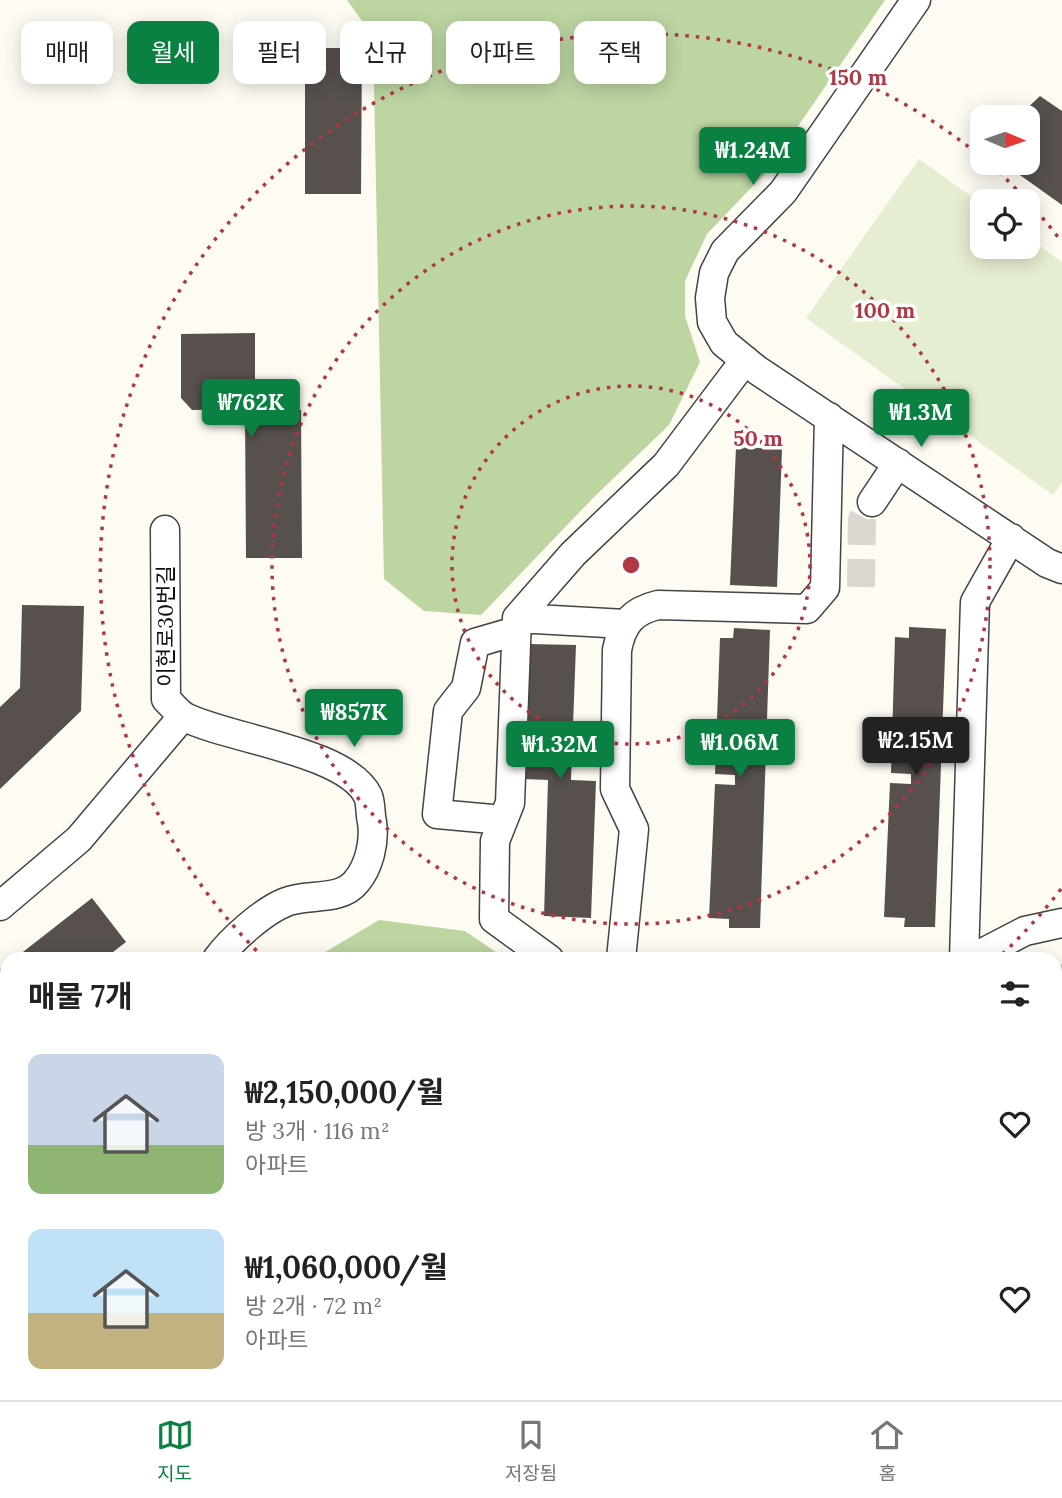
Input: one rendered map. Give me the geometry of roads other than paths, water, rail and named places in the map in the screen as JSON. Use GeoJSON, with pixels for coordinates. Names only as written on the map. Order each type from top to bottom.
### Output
{"type":"FeatureCollection","features":[{"type":"Feature","properties":{"kind":"street"},"geometry":{"type":"LineString","coordinates":[[916,0],[783,192],[725,251],[714,273],[710,298],[712,322],[724,343],[751,365],[1062,569]]}},
{"type":"Feature","properties":{"kind":"street"},"geometry":{"type":"LineString","coordinates":[[540,952],[495,919],[495,841],[510,803],[517,625],[573,554],[666,465],[751,365]]}},
{"type":"Feature","properties":{"kind":"street"},"geometry":{"type":"LineString","coordinates":[[622,952],[634,829],[615,789],[617,650],[625,624],[643,609],[658,605],[807,609],[825,588],[830,417]]}},
{"type":"Feature","properties":{"kind":"street"},"geometry":{"type":"LineString","coordinates":[[872,502],[898,463]]}},
{"type":"Feature","properties":{"kind":"street","name":"이현로30번길"},"geometry":{"type":"LineString","coordinates":[[165,530],[166,699],[183,716],[224,732],[284,747],[342,770],[367,795],[373,830],[370,855],[356,883],[342,892],[284,902],[230,942],[222,952]]}},
{"type":"Feature","properties":{"kind":"street"},"geometry":{"type":"LineString","coordinates":[[964,952],[975,602],[1011,538]]}},
{"type":"Feature","properties":{"kind":"street"},"geometry":{"type":"LineString","coordinates":[[503,820],[437,814],[448,711],[466,688],[475,643],[517,625],[625,624]]}},
{"type":"Feature","properties":{"kind":"street"},"geometry":{"type":"LineString","coordinates":[[0,906],[79,839],[183,716]]}},
{"type":"Feature","properties":{"kind":"street"},"geometry":{"type":"LineString","coordinates":[[984,952],[1025,931],[1062,923]]}},
{"type":"Feature","properties":{"kind":"tunnel"},"geometry":{"type":"LineString","coordinates":[[861,587],[862,519],[872,502]]}}]}
